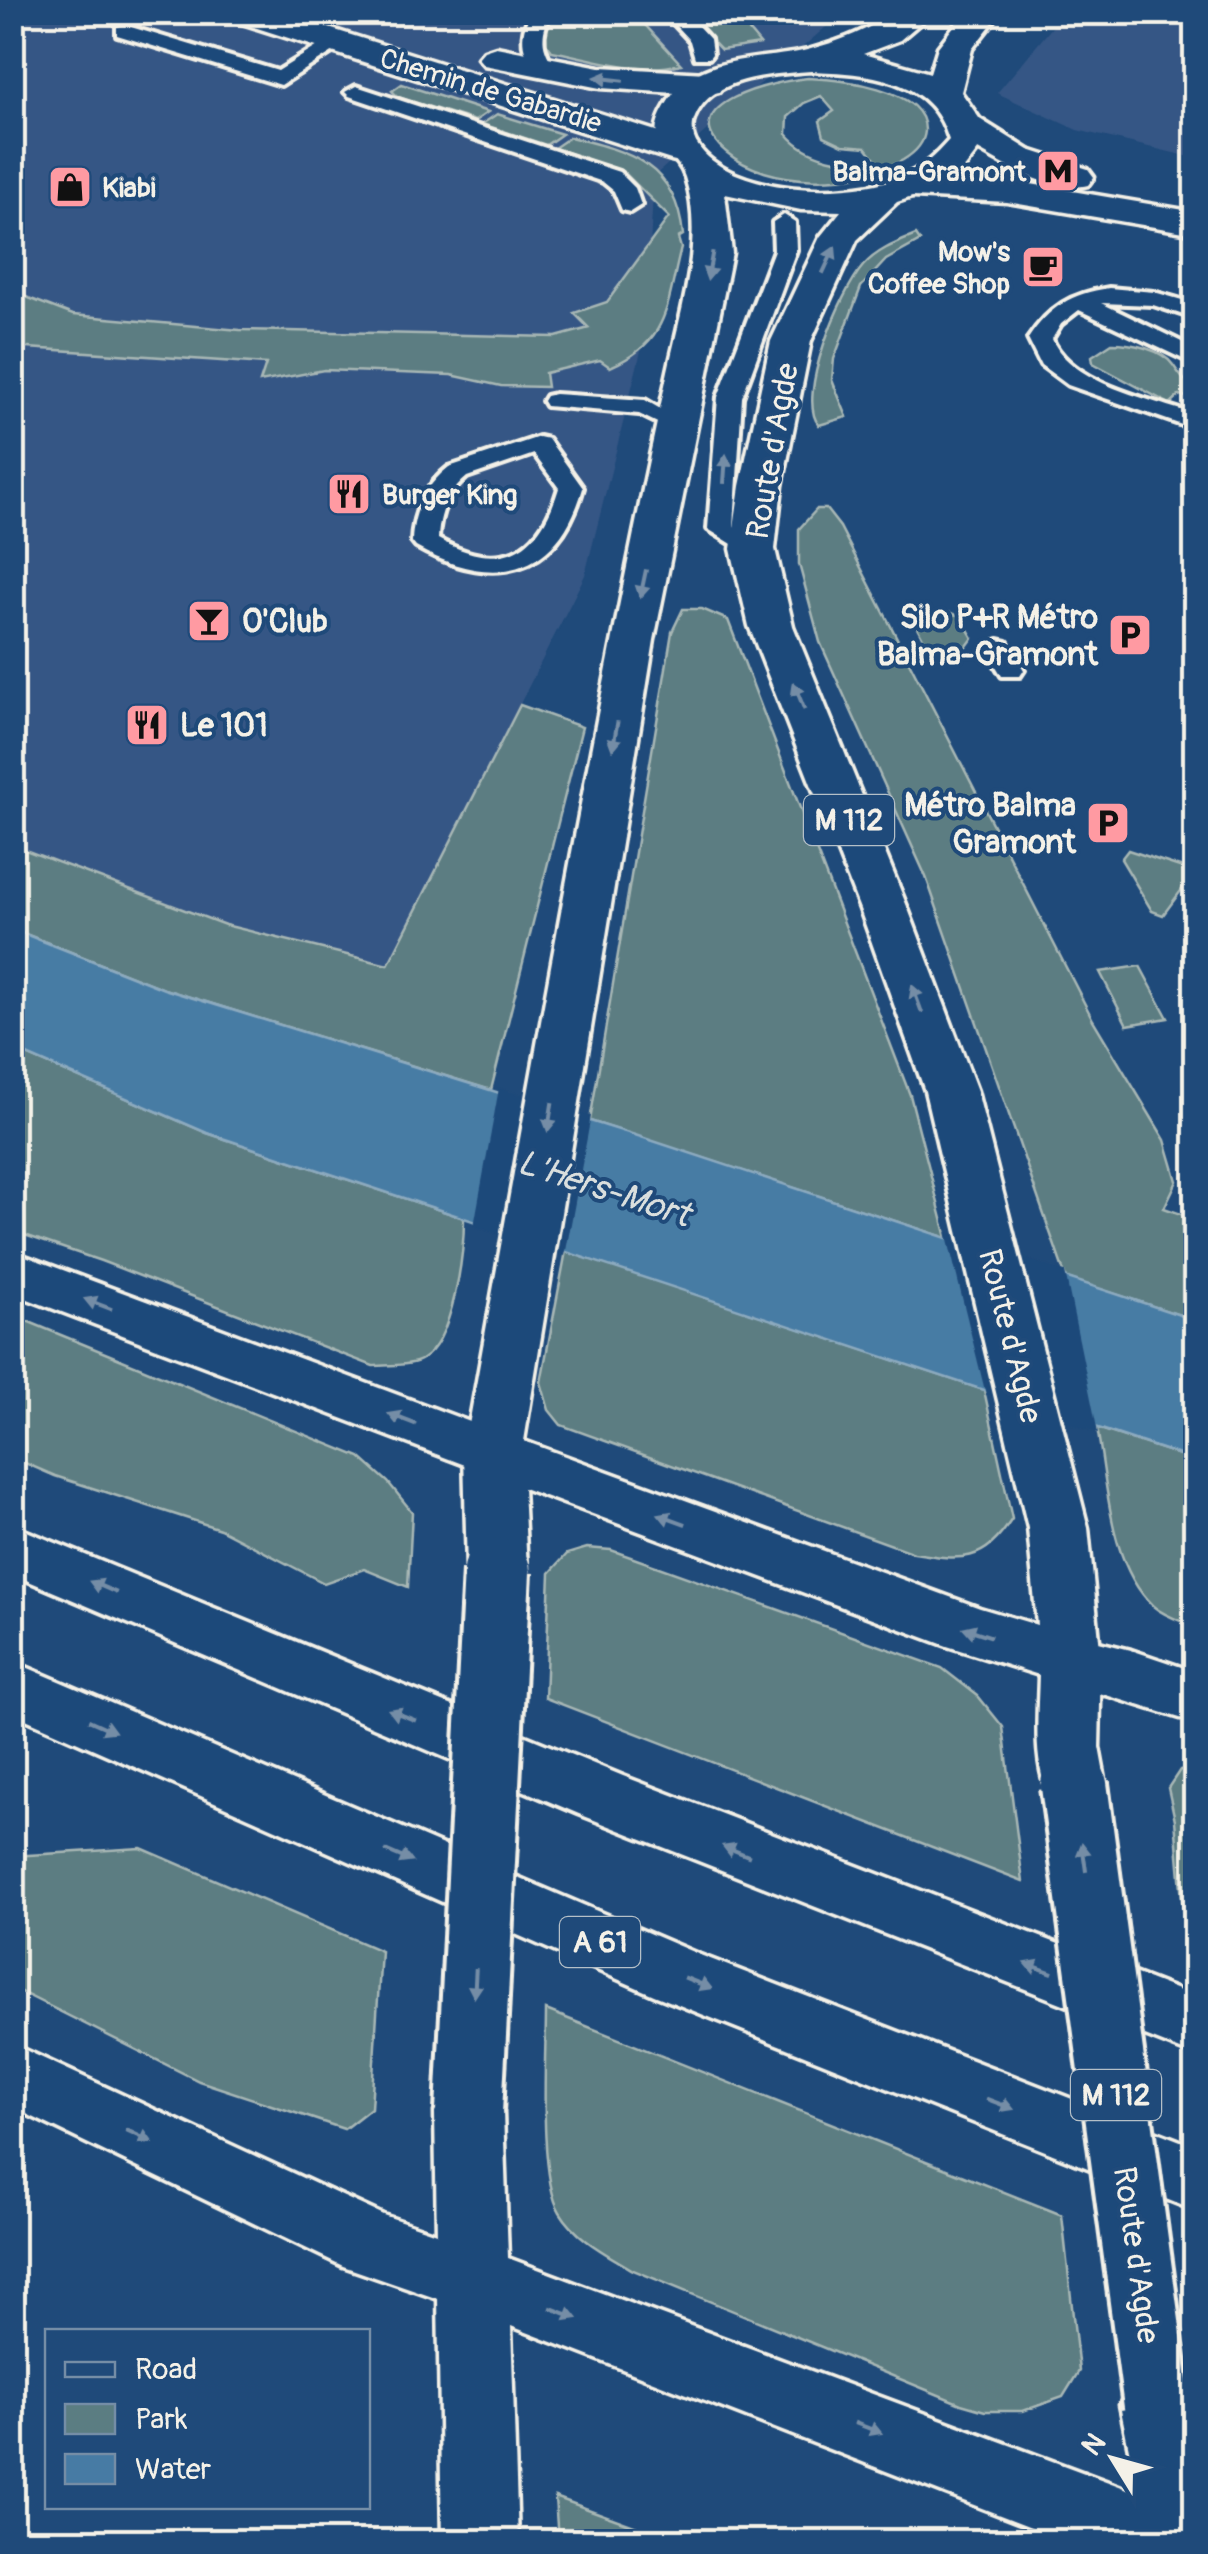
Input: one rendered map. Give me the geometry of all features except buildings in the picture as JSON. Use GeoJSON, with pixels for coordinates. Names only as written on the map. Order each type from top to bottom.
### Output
{"type":"FeatureCollection","features":[{"type":"Feature","properties":{"kind":"main road","name":"Chemin de Gabardie"},"geometry":{"type":"LineString","coordinates":[[241,12],[339,27],[548,71],[628,81],[704,69]]}},
{"type":"Feature","properties":{"kind":"main road"},"geometry":{"type":"LineString","coordinates":[[811,60],[888,33],[916,12]]}},
{"type":"Feature","properties":{"kind":"main road"},"geometry":{"type":"LineString","coordinates":[[942,94],[955,48],[984,12]]}},
{"type":"Feature","properties":{"kind":"main road","name":"Chemin de Gabardie"},"geometry":{"type":"LineString","coordinates":[[339,27],[693,160],[740,186],[785,196],[838,199],[897,190],[1007,191],[1196,223]]}},
{"type":"Feature","properties":{"kind":"main road"},"geometry":{"type":"LineString","coordinates":[[480,2542],[469,2112],[496,1571],[494,1453],[632,640],[713,253],[693,160],[675,137],[675,124],[704,69],[741,70],[811,60],[845,61],[888,70],[942,94],[958,110],[965,126],[996,148],[1047,170],[1196,200]]}},
{"type":"Feature","properties":{"kind":"main road","name":"Route d'Agde"},"geometry":{"type":"LineString","coordinates":[[965,126],[967,141],[961,151],[934,176],[897,190],[858,215],[840,237],[791,341],[761,486],[753,548],[771,626],[951,1090],[1058,1528],[1070,1660],[1068,1747],[1157,2404],[1185,2542]]}},
{"type":"Feature","properties":{"kind":"main road"},"geometry":{"type":"LineString","coordinates":[[12,1271],[968,1629],[1132,1675],[1196,1698]]}},
{"type":"Feature","properties":{"kind":"main road"},"geometry":{"type":"LineString","coordinates":[[12,1548],[350,1694],[738,1852],[1196,2027]]}},
{"type":"Feature","properties":{"kind":"main road","name":"A 61"},"geometry":{"type":"LineString","coordinates":[[12,1686],[677,1975],[1196,2179]]}},
{"type":"Feature","properties":{"kind":"main road"},"geometry":{"type":"LineString","coordinates":[[12,2074],[368,2243],[472,2278],[1168,2542]]}},
{"type":"Feature","properties":{"kind":"lane"},"geometry":{"type":"LineString","coordinates":[[542,12],[532,26],[533,52],[548,71]]}},
{"type":"Feature","properties":{"kind":"lane"},"geometry":{"type":"LineString","coordinates":[[673,12],[700,39],[704,69]]}},
{"type":"Feature","properties":{"kind":"lane"},"geometry":{"type":"LineString","coordinates":[[124,31],[282,79],[339,27]]}},
{"type":"Feature","properties":{"kind":"lane"},"geometry":{"type":"LineString","coordinates":[[356,92],[611,177],[624,188],[630,205]]}},
{"type":"Feature","properties":{"kind":"lane"},"geometry":{"type":"LineString","coordinates":[[753,548],[720,529],[730,397],[785,250],[784,222]]}},
{"type":"Feature","properties":{"kind":"lane"},"geometry":{"type":"LineString","coordinates":[[1196,312],[1150,296],[1105,294],[1080,302],[1048,322],[1040,339],[1048,360],[1076,380],[1196,424]]}},
{"type":"Feature","properties":{"kind":"lane"},"geometry":{"type":"LineString","coordinates":[[1080,302],[1196,358]]}},
{"type":"Feature","properties":{"kind":"lane"},"geometry":{"type":"LineString","coordinates":[[555,401],[645,407],[676,425]]}},
{"type":"Feature","properties":{"kind":"lane"},"geometry":{"type":"LineString","coordinates":[[539,444],[571,488],[567,513],[553,538],[519,560],[491,564],[444,555],[425,542],[424,519],[448,479],[539,444]]}},
{"type":"Feature","properties":{"kind":"shaded area"},"geometry":{"type":"Polygon","coordinates":[[[12,13],[842,13],[654,176],[645,335],[585,575],[388,965],[225,925],[13,845],[12,13]]]}},
{"type":"Feature","properties":{"kind":"shaded area"},"geometry":{"type":"Polygon","coordinates":[[[1064,13],[1195,13],[1195,158],[1077,130],[997,93],[1064,13]]]}},
{"type":"Feature","properties":{"kind":"green space"},"geometry":{"type":"Polygon","coordinates":[[[551,13],[634,13],[681,64],[633,67],[552,51],[543,39],[551,13]]]}},
{"type":"Feature","properties":{"kind":"green space"},"geometry":{"type":"Polygon","coordinates":[[[685,13],[734,13],[760,44],[721,50],[685,13]]]}},
{"type":"Feature","properties":{"kind":"green space"},"geometry":{"type":"Polygon","coordinates":[[[808,78],[858,84],[896,95],[921,116],[923,140],[903,160],[883,169],[813,180],[765,172],[744,164],[726,152],[712,135],[710,120],[734,98],[774,84],[808,78]],[[821,96],[804,103],[788,117],[787,134],[817,155],[878,162],[866,147],[843,145],[824,136],[820,121],[834,111],[821,96]]]}},
{"type":"Feature","properties":{"kind":"green space"},"geometry":{"type":"Polygon","coordinates":[[[402,84],[488,112],[475,121],[398,97],[392,91],[402,84]]]}},
{"type":"Feature","properties":{"kind":"green space"},"geometry":{"type":"Polygon","coordinates":[[[497,114],[562,134],[546,145],[482,124],[497,114]]]}},
{"type":"Feature","properties":{"kind":"green space"},"geometry":{"type":"Polygon","coordinates":[[[570,137],[612,149],[647,165],[671,192],[679,211],[681,248],[662,320],[644,346],[610,367],[600,360],[545,373],[547,387],[501,386],[451,375],[324,370],[260,382],[266,364],[13,347],[13,292],[73,315],[240,330],[556,337],[589,328],[574,313],[607,302],[669,217],[624,172],[554,148],[570,137]]]}},
{"type":"Feature","properties":{"kind":"green space"},"geometry":{"type":"Polygon","coordinates":[[[916,235],[920,241],[886,260],[861,287],[834,359],[832,380],[847,417],[819,425],[813,411],[817,369],[843,298],[868,260],[916,235]]]}},
{"type":"Feature","properties":{"kind":"green space"},"geometry":{"type":"Polygon","coordinates":[[[1112,343],[1137,346],[1168,359],[1184,380],[1195,387],[1195,400],[1180,395],[1170,404],[1093,363],[1092,356],[1112,343]]]}},
{"type":"Feature","properties":{"kind":"green space"},"geometry":{"type":"Polygon","coordinates":[[[817,509],[826,509],[840,527],[1093,1020],[1165,1140],[1177,1181],[1164,1208],[1195,1219],[1195,1320],[1066,1278],[926,877],[820,642],[799,564],[799,529],[817,509]]]}},
{"type":"Feature","properties":{"kind":"green space"},"geometry":{"type":"Polygon","coordinates":[[[683,609],[702,609],[728,620],[910,1095],[947,1238],[590,1121],[672,632],[683,609]]]}},
{"type":"Feature","properties":{"kind":"green space"},"geometry":{"type":"Polygon","coordinates":[[[944,611],[960,616],[973,638],[964,650],[932,655],[911,616],[944,611]]]}},
{"type":"Feature","properties":{"kind":"green space"},"geometry":{"type":"Polygon","coordinates":[[[520,705],[582,727],[491,1090],[164,989],[13,929],[12,845],[225,925],[388,965],[520,705]]]}},
{"type":"Feature","properties":{"kind":"green space"},"geometry":{"type":"Polygon","coordinates":[[[1128,850],[1195,872],[1163,915],[1152,911],[1121,859],[1128,850]]]}},
{"type":"Feature","properties":{"kind":"green space"},"geometry":{"type":"Polygon","coordinates":[[[1140,966],[1168,1018],[1127,1025],[1100,972],[1140,966]]]}},
{"type":"Feature","properties":{"kind":"green space"},"geometry":{"type":"Polygon","coordinates":[[[13,1049],[207,1133],[464,1218],[455,1295],[442,1335],[432,1350],[416,1362],[373,1366],[13,1231],[13,1049]]]}},
{"type":"Feature","properties":{"kind":"green space"},"geometry":{"type":"Polygon","coordinates":[[[566,1251],[984,1390],[1012,1519],[992,1544],[970,1555],[914,1553],[561,1425],[549,1410],[541,1382],[566,1251]]]}},
{"type":"Feature","properties":{"kind":"green space"},"geometry":{"type":"Polygon","coordinates":[[[12,1315],[360,1457],[388,1482],[412,1512],[408,1587],[364,1569],[324,1583],[220,1529],[55,1476],[13,1458],[12,1315]]]}},
{"type":"Feature","properties":{"kind":"green space"},"geometry":{"type":"Polygon","coordinates":[[[1097,1428],[1195,1460],[1195,1627],[1153,1606],[1127,1568],[1113,1523],[1097,1428]]]}},
{"type":"Feature","properties":{"kind":"green space"},"geometry":{"type":"Polygon","coordinates":[[[587,1548],[611,1550],[942,1668],[978,1696],[1003,1727],[1023,1882],[545,1698],[550,1573],[567,1554],[587,1548]]]}},
{"type":"Feature","properties":{"kind":"green space"},"geometry":{"type":"Polygon","coordinates":[[[1196,1768],[1195,1950],[1186,1946],[1175,1820],[1168,1788],[1180,1770],[1196,1768]]]}},
{"type":"Feature","properties":{"kind":"green space"},"geometry":{"type":"Polygon","coordinates":[[[141,1848],[381,1951],[371,2108],[344,2129],[199,2081],[13,1988],[13,1856],[141,1848]]]}},
{"type":"Feature","properties":{"kind":"green space"},"geometry":{"type":"Polygon","coordinates":[[[546,2010],[1062,2215],[1079,2371],[1063,2397],[1023,2411],[985,2411],[961,2404],[633,2270],[593,2245],[567,2222],[553,2195],[546,2145],[546,2010]]]}},
{"type":"Feature","properties":{"kind":"green space"},"geometry":{"type":"Polygon","coordinates":[[[555,2497],[675,2541],[558,2541],[555,2497]]]}},
{"type":"Feature","properties":{"kind":"water","name":"L'Hers-Mort"},"geometry":{"type":"Polygon","coordinates":[[[12,929],[164,989],[635,1135],[1195,1320],[1195,1460],[207,1133],[13,1049],[12,929]]]}},
{"type":"Feature","properties":{"kind":"pier"},"geometry":{"type":"Polygon","coordinates":[[[499,1088],[591,1116],[565,1256],[474,1226],[499,1088]]]}},
{"type":"Feature","properties":{"kind":"pier"},"geometry":{"type":"Polygon","coordinates":[[[946,1232],[1065,1272],[1098,1433],[986,1395],[946,1232]]]}},
{"type":"Feature","properties":{"kind":"place","name":"Balma-Gramont"},"geometry":{"type":"Point","coordinates":[1058,171]}},
{"type":"Feature","properties":{"kind":"place","name":"Kiabi"},"geometry":{"type":"Point","coordinates":[70,187]}},
{"type":"Feature","properties":{"kind":"place","name":"Mow's Coffee Shop"},"geometry":{"type":"Point","coordinates":[1043,267]}},
{"type":"Feature","properties":{"kind":"place","name":"Burger King"},"geometry":{"type":"Point","coordinates":[349,494]}},
{"type":"Feature","properties":{"kind":"place","name":"O'Club"},"geometry":{"type":"Point","coordinates":[209,621]}},
{"type":"Feature","properties":{"kind":"place","name":"Silo P+R Métro Balma-Gramont"},"geometry":{"type":"Point","coordinates":[1130,635]}},
{"type":"Feature","properties":{"kind":"place","name":"Le 101"},"geometry":{"type":"Point","coordinates":[147,725]}},
{"type":"Feature","properties":{"kind":"place","name":"Métro Balma Gramont"},"geometry":{"type":"Point","coordinates":[1108,823]}}]}
